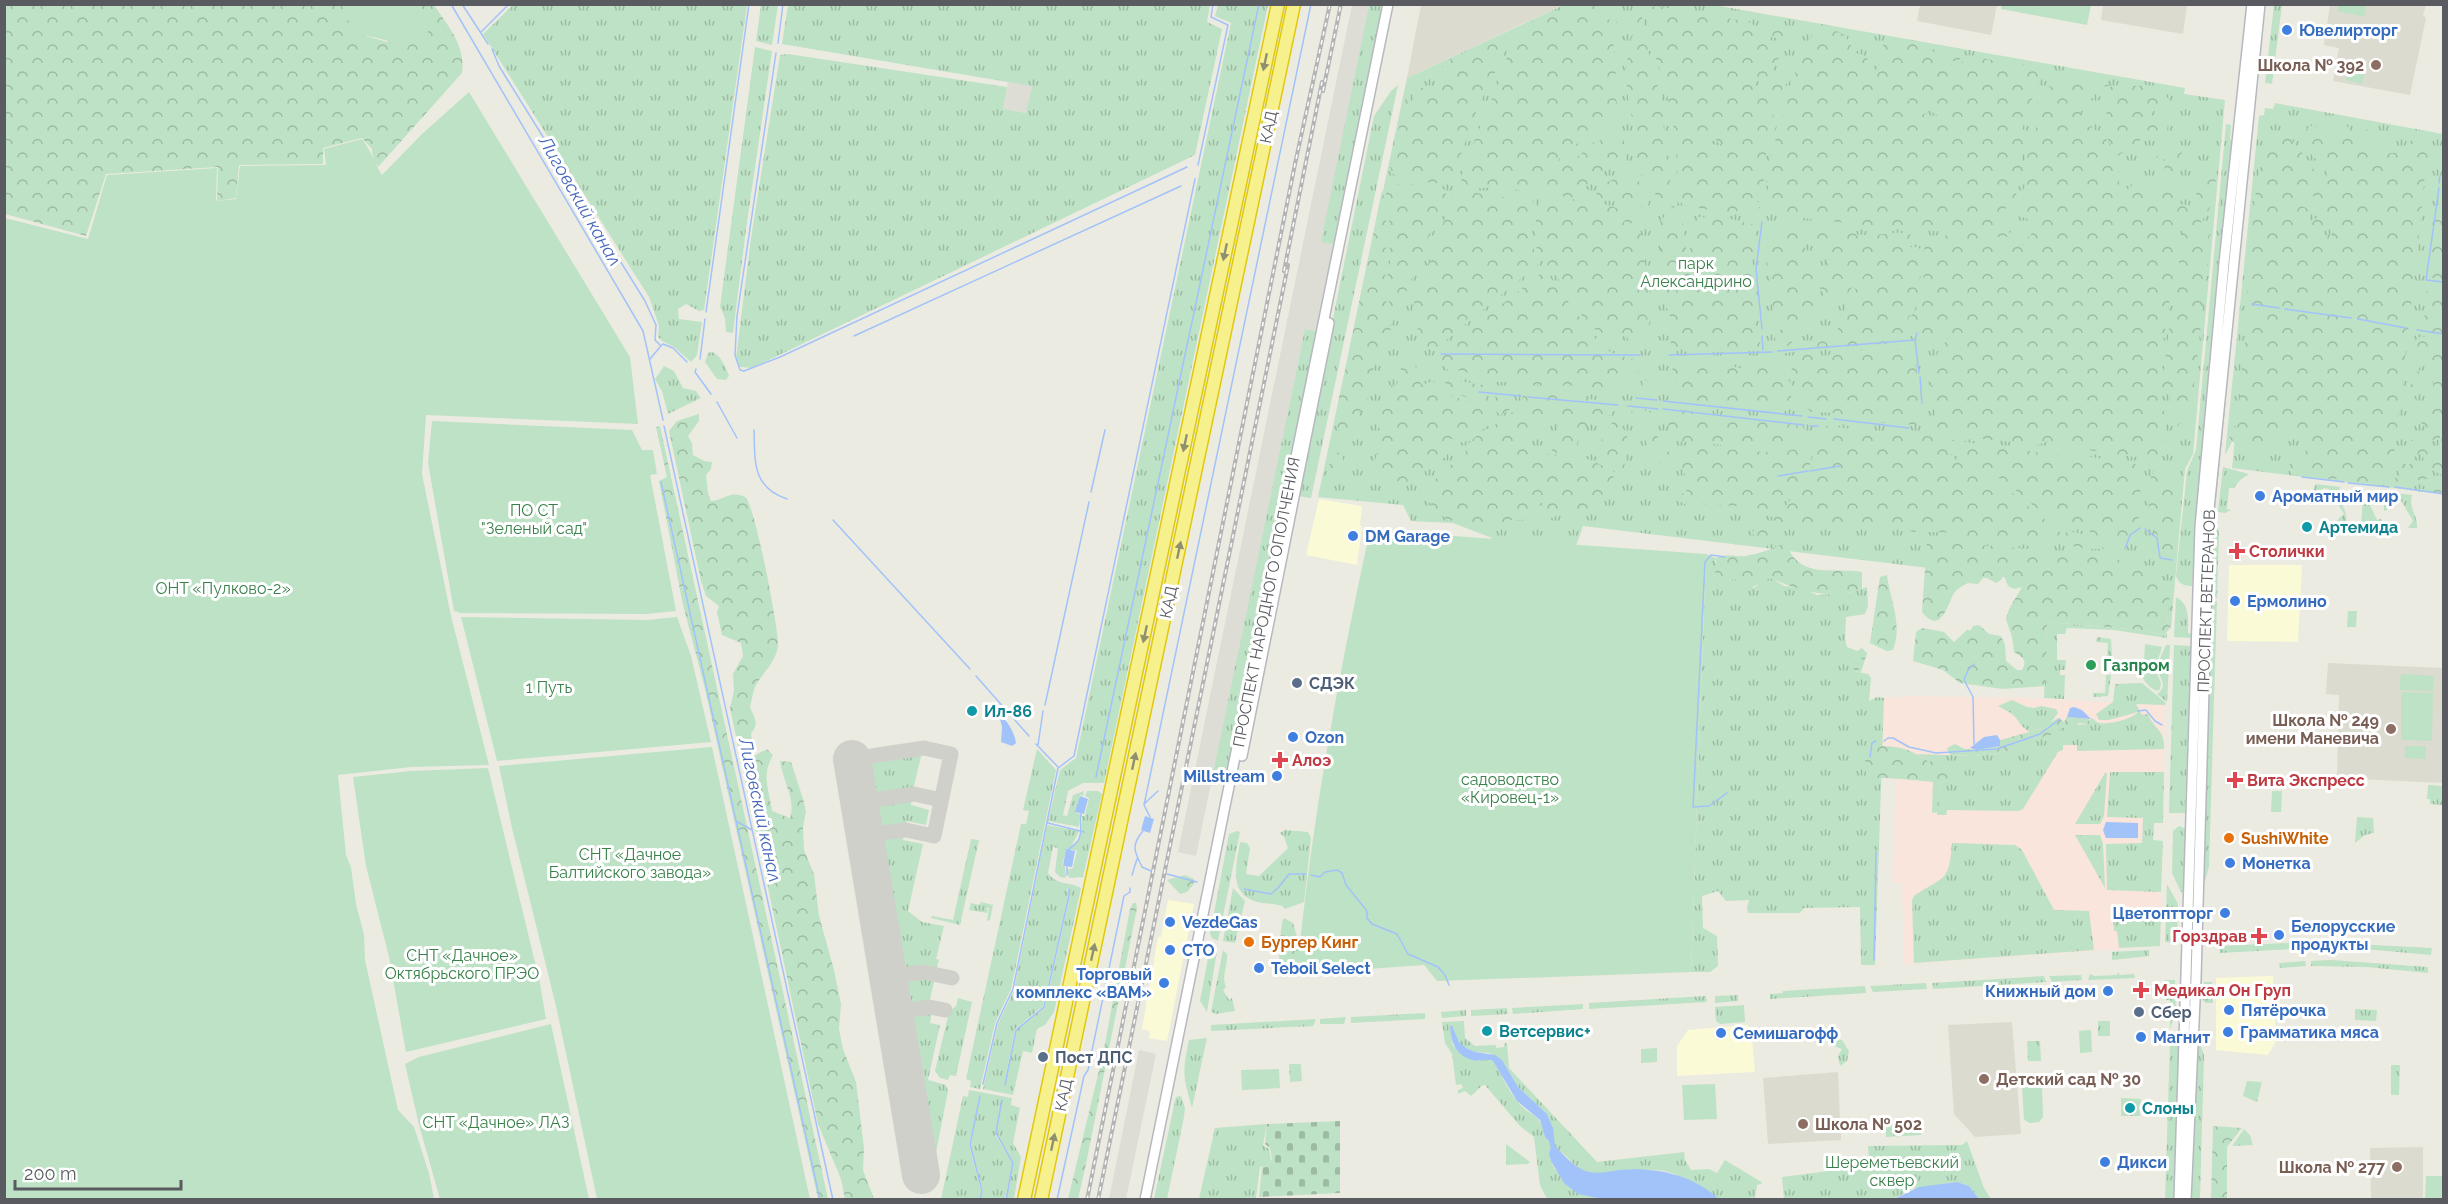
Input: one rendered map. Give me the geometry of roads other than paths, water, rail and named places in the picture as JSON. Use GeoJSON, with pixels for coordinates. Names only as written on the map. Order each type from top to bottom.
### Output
{"type":"FeatureCollection","features":[{"type":"Feature","properties":{"kind":"highway","name":"КАД"},"geometry":{"type":"LineString","coordinates":[[1024,1200],[1278,4]]}},
{"type":"Feature","properties":{"kind":"highway","name":"КАД"},"geometry":{"type":"LineString","coordinates":[[1041,1200],[1294,4]]}},
{"type":"Feature","properties":{"kind":"main road","name":"ПРОСПЕКТ НАРОДНОГО ОПОЛЧЕНИЯ"},"geometry":{"type":"LineString","coordinates":[[1145,1200],[1388,4]]}},
{"type":"Feature","properties":{"kind":"main road","name":"ПРОСПЕКТ НАРОДНОГО ОПОЛЧЕНИЯ"},"geometry":{"type":"LineString","coordinates":[[1151,1200],[1394,4]]}},
{"type":"Feature","properties":{"kind":"main road","name":"ПРОСПЕКТ ВЕТЕРАНОВ"},"geometry":{"type":"LineString","coordinates":[[2179,1200],[2200,527],[2224,263],[2252,4]]}},
{"type":"Feature","properties":{"kind":"main road","name":"ПРОСПЕКТ ВЕТЕРАНОВ"},"geometry":{"type":"LineString","coordinates":[[2186,1200],[2196,978],[2209,509],[2260,4]]}},
{"type":"Feature","properties":{"kind":"water"},"geometry":{"type":"Polygon","coordinates":[[[2070,708],[2082,710],[2091,719],[2067,717],[2070,708]]]}},
{"type":"Feature","properties":{"kind":"water"},"geometry":{"type":"Polygon","coordinates":[[[1002,717],[1014,736],[1016,743],[1012,746],[1001,742],[1000,719],[1002,717]]]}},
{"type":"Feature","properties":{"kind":"water"},"geometry":{"type":"Polygon","coordinates":[[[1997,735],[2000,746],[1977,750],[1970,748],[1984,737],[1997,735]]]}},
{"type":"Feature","properties":{"kind":"water"},"geometry":{"type":"Polygon","coordinates":[[[1080,796],[1088,799],[1084,814],[1075,812],[1080,796]]]}},
{"type":"Feature","properties":{"kind":"water"},"geometry":{"type":"Polygon","coordinates":[[[1145,816],[1154,819],[1150,833],[1141,830],[1145,816]]]}},
{"type":"Feature","properties":{"kind":"water"},"geometry":{"type":"Polygon","coordinates":[[[2106,822],[2138,823],[2138,838],[2106,838],[2103,830],[2106,822]]]}},
{"type":"Feature","properties":{"kind":"water"},"geometry":{"type":"Polygon","coordinates":[[[1066,849],[1075,851],[1072,867],[1063,866],[1066,849]]]}},
{"type":"Feature","properties":{"kind":"water"},"geometry":{"type":"Polygon","coordinates":[[[1450,1026],[1459,1042],[1466,1048],[1495,1055],[1502,1060],[1518,1087],[1547,1114],[1553,1128],[1555,1146],[1579,1168],[1596,1173],[1633,1169],[1660,1171],[1685,1178],[1708,1190],[1719,1199],[1603,1199],[1578,1194],[1564,1183],[1551,1161],[1549,1154],[1551,1147],[1540,1120],[1517,1101],[1493,1061],[1473,1060],[1459,1052],[1453,1043],[1450,1026]]]}},
{"type":"Feature","properties":{"kind":"water"},"geometry":{"type":"Polygon","coordinates":[[[1957,1182],[1969,1186],[1979,1199],[1894,1199],[1919,1187],[1957,1182]]]}},
{"type":"Feature","properties":{"kind":"waterway","name":"Лиговский канал"},"geometry":{"type":"LineString","coordinates":[[451,4],[643,331],[663,420]]}},
{"type":"Feature","properties":{"kind":"waterway"},"geometry":{"type":"LineString","coordinates":[[462,4],[488,44]]}},
{"type":"Feature","properties":{"kind":"waterway"},"geometry":{"type":"LineString","coordinates":[[481,32],[509,4]]}},
{"type":"Feature","properties":{"kind":"waterway"},"geometry":{"type":"LineString","coordinates":[[706,312],[749,4]]}},
{"type":"Feature","properties":{"kind":"waterway"},"geometry":{"type":"LineString","coordinates":[[778,43],[783,4]]}},
{"type":"Feature","properties":{"kind":"waterway"},"geometry":{"type":"LineString","coordinates":[[1198,165],[1228,25],[1211,17],[1213,4]]}},
{"type":"Feature","properties":{"kind":"waterway"},"geometry":{"type":"LineString","coordinates":[[1096,777],[1259,4]]}},
{"type":"Feature","properties":{"kind":"waterway"},"geometry":{"type":"LineString","coordinates":[[1150,817],[1144,805],[1311,4]]}},
{"type":"Feature","properties":{"kind":"waterway"},"geometry":{"type":"LineString","coordinates":[[492,49],[499,66],[645,301],[656,325],[655,340],[661,346],[663,344],[673,348],[687,362]]}},
{"type":"Feature","properties":{"kind":"waterway"},"geometry":{"type":"LineString","coordinates":[[776,53],[737,316],[735,355],[740,370],[744,371],[780,357],[1187,167]]}},
{"type":"Feature","properties":{"kind":"waterway"},"geometry":{"type":"LineString","coordinates":[[2439,183],[2440,176]]}},
{"type":"Feature","properties":{"kind":"waterway"},"geometry":{"type":"LineString","coordinates":[[983,1084],[997,1023],[1013,989],[1058,768],[1074,756],[1195,179]]}},
{"type":"Feature","properties":{"kind":"waterway"},"geometry":{"type":"LineString","coordinates":[[854,336],[1181,186]]}},
{"type":"Feature","properties":{"kind":"waterway"},"geometry":{"type":"LineString","coordinates":[[2439,188],[2426,280],[2444,282]]}},
{"type":"Feature","properties":{"kind":"waterway"},"geometry":{"type":"LineString","coordinates":[[1762,222],[1756,269],[1762,329]]}},
{"type":"Feature","properties":{"kind":"waterway"},"geometry":{"type":"LineString","coordinates":[[2252,304],[2279,308]]}},
{"type":"Feature","properties":{"kind":"waterway"},"geometry":{"type":"LineString","coordinates":[[2285,309],[2351,318]]}},
{"type":"Feature","properties":{"kind":"waterway"},"geometry":{"type":"LineString","coordinates":[[700,359],[705,319]]}},
{"type":"Feature","properties":{"kind":"waterway"},"geometry":{"type":"LineString","coordinates":[[2358,319],[2406,328]]}},
{"type":"Feature","properties":{"kind":"waterway"},"geometry":{"type":"LineString","coordinates":[[2417,330],[2444,334]]}},
{"type":"Feature","properties":{"kind":"waterway"},"geometry":{"type":"LineString","coordinates":[[1917,333],[1915,340],[1919,373]]}},
{"type":"Feature","properties":{"kind":"waterway"},"geometry":{"type":"LineString","coordinates":[[1762,336],[1763,350]]}},
{"type":"Feature","properties":{"kind":"waterway"},"geometry":{"type":"LineString","coordinates":[[1778,351],[1915,340]]}},
{"type":"Feature","properties":{"kind":"waterway"},"geometry":{"type":"LineString","coordinates":[[650,359],[660,347]]}},
{"type":"Feature","properties":{"kind":"waterway"},"geometry":{"type":"LineString","coordinates":[[1669,355],[1772,352]]}},
{"type":"Feature","properties":{"kind":"waterway"},"geometry":{"type":"LineString","coordinates":[[1441,354],[1640,355]]}},
{"type":"Feature","properties":{"kind":"waterway"},"geometry":{"type":"LineString","coordinates":[[696,369],[695,372],[711,394]]}},
{"type":"Feature","properties":{"kind":"waterway"},"geometry":{"type":"LineString","coordinates":[[1920,377],[1922,403]]}},
{"type":"Feature","properties":{"kind":"waterway"},"geometry":{"type":"LineString","coordinates":[[1479,392],[1521,396]]}},
{"type":"Feature","properties":{"kind":"waterway"},"geometry":{"type":"LineString","coordinates":[[1528,397],[1618,405]]}},
{"type":"Feature","properties":{"kind":"waterway"},"geometry":{"type":"LineString","coordinates":[[1636,398],[1657,400]]}},
{"type":"Feature","properties":{"kind":"waterway"},"geometry":{"type":"LineString","coordinates":[[1663,401],[1802,416]]}},
{"type":"Feature","properties":{"kind":"waterway"},"geometry":{"type":"LineString","coordinates":[[717,402],[737,438]]}},
{"type":"Feature","properties":{"kind":"waterway"},"geometry":{"type":"LineString","coordinates":[[1628,406],[1658,409]]}},
{"type":"Feature","properties":{"kind":"waterway"},"geometry":{"type":"LineString","coordinates":[[1663,409],[1804,425]]}},
{"type":"Feature","properties":{"kind":"waterway"},"geometry":{"type":"LineString","coordinates":[[1808,417],[1826,419]]}},
{"type":"Feature","properties":{"kind":"waterway"},"geometry":{"type":"LineString","coordinates":[[1834,419],[1909,428]]}},
{"type":"Feature","properties":{"kind":"waterway","name":"Лиговский канал"},"geometry":{"type":"LineString","coordinates":[[664,426],[833,1200]]}},
{"type":"Feature","properties":{"kind":"waterway"},"geometry":{"type":"LineString","coordinates":[[1810,426],[1818,426]]}},
{"type":"Feature","properties":{"kind":"waterway"},"geometry":{"type":"LineString","coordinates":[[754,430],[756,463],[761,480],[767,488],[787,499]]}},
{"type":"Feature","properties":{"kind":"waterway"},"geometry":{"type":"LineString","coordinates":[[1091,492],[1105,430]]}},
{"type":"Feature","properties":{"kind":"waterway"},"geometry":{"type":"LineString","coordinates":[[1810,471],[1840,466]]}},
{"type":"Feature","properties":{"kind":"waterway"},"geometry":{"type":"LineString","coordinates":[[1778,476],[1808,471]]}},
{"type":"Feature","properties":{"kind":"waterway"},"geometry":{"type":"LineString","coordinates":[[2302,477],[2344,482]]}},
{"type":"Feature","properties":{"kind":"waterway"},"geometry":{"type":"LineString","coordinates":[[661,482],[820,1200]]}},
{"type":"Feature","properties":{"kind":"waterway"},"geometry":{"type":"LineString","coordinates":[[2348,483],[2389,487]]}},
{"type":"Feature","properties":{"kind":"waterway"},"geometry":{"type":"LineString","coordinates":[[2395,487],[2444,494]]}},
{"type":"Feature","properties":{"kind":"waterway"},"geometry":{"type":"LineString","coordinates":[[1045,705],[1089,502]]}},
{"type":"Feature","properties":{"kind":"waterway"},"geometry":{"type":"LineString","coordinates":[[833,520],[970,669]]}},
{"type":"Feature","properties":{"kind":"waterway"},"geometry":{"type":"LineString","coordinates":[[2125,549],[2130,535],[2140,528]]}},
{"type":"Feature","properties":{"kind":"waterway"},"geometry":{"type":"LineString","coordinates":[[2145,529],[2157,538],[2160,558],[2172,560]]}},
{"type":"Feature","properties":{"kind":"waterway"},"geometry":{"type":"LineString","coordinates":[[1725,557],[1711,555],[1705,562],[1693,807],[1709,806],[1727,793]]}},
{"type":"Feature","properties":{"kind":"waterway"},"geometry":{"type":"LineString","coordinates":[[1974,664],[1968,670],[1964,680],[1973,697],[1974,744]]}},
{"type":"Feature","properties":{"kind":"waterway"},"geometry":{"type":"LineString","coordinates":[[976,676],[1029,736]]}},
{"type":"Feature","properties":{"kind":"waterway"},"geometry":{"type":"LineString","coordinates":[[2138,711],[2146,710],[2155,721],[2162,725]]}},
{"type":"Feature","properties":{"kind":"waterway"},"geometry":{"type":"LineString","coordinates":[[1038,745],[1043,711]]}},
{"type":"Feature","properties":{"kind":"waterway"},"geometry":{"type":"LineString","coordinates":[[1884,741],[1893,738],[1909,747],[1936,753],[1997,749],[2040,734],[2060,719]]}},
{"type":"Feature","properties":{"kind":"waterway"},"geometry":{"type":"LineString","coordinates":[[1870,757],[1872,743],[1876,741]]}},
{"type":"Feature","properties":{"kind":"waterway"},"geometry":{"type":"LineString","coordinates":[[1036,744],[1058,767]]}},
{"type":"Feature","properties":{"kind":"waterway"},"geometry":{"type":"LineString","coordinates":[[1144,804],[1158,791]]}},
{"type":"Feature","properties":{"kind":"waterway"},"geometry":{"type":"LineString","coordinates":[[1069,850],[1080,836],[1081,814]]}},
{"type":"Feature","properties":{"kind":"waterway"},"geometry":{"type":"LineString","coordinates":[[736,821],[752,830]]}},
{"type":"Feature","properties":{"kind":"waterway"},"geometry":{"type":"LineString","coordinates":[[1048,823],[1084,832]]}},
{"type":"Feature","properties":{"kind":"waterway"},"geometry":{"type":"LineString","coordinates":[[1143,831],[1135,848],[1142,867],[1151,871]]}},
{"type":"Feature","properties":{"kind":"waterway"},"geometry":{"type":"LineString","coordinates":[[1874,960],[1876,852]]}},
{"type":"Feature","properties":{"kind":"waterway"},"geometry":{"type":"LineString","coordinates":[[1132,875],[1137,859]]}},
{"type":"Feature","properties":{"kind":"waterway"},"geometry":{"type":"LineString","coordinates":[[1067,867],[1067,875]]}},
{"type":"Feature","properties":{"kind":"waterway"},"geometry":{"type":"LineString","coordinates":[[1311,875],[1320,877],[1325,872],[1337,870],[1342,873],[1346,885],[1367,911],[1367,918],[1372,924],[1397,934],[1408,954],[1438,967],[1445,975],[1449,985]]}},
{"type":"Feature","properties":{"kind":"waterway"},"geometry":{"type":"LineString","coordinates":[[1167,874],[1197,882]]}},
{"type":"Feature","properties":{"kind":"waterway"},"geometry":{"type":"LineString","coordinates":[[1244,889],[1271,894],[1289,874],[1306,874]]}},
{"type":"Feature","properties":{"kind":"waterway"},"geometry":{"type":"LineString","coordinates":[[1057,1200],[1084,1076],[1088,1070],[1124,896],[1130,892],[1130,888]]}},
{"type":"Feature","properties":{"kind":"waterway"},"geometry":{"type":"LineString","coordinates":[[1005,1085],[1016,1030],[1044,1007],[1069,889]]}},
{"type":"Feature","properties":{"kind":"waterway"},"geometry":{"type":"LineString","coordinates":[[980,1096],[970,1144],[982,1191],[980,1200]]}},
{"type":"Feature","properties":{"kind":"waterway"},"geometry":{"type":"LineString","coordinates":[[1002,1100],[996,1133],[1013,1163],[1006,1200]]}},
{"type":"Feature","properties":{"kind":"railway"},"geometry":{"type":"LineString","coordinates":[[1087,1200],[1295,164],[1330,4]]}},
{"type":"Feature","properties":{"kind":"railway"},"geometry":{"type":"LineString","coordinates":[[1323,91],[1341,4]]}},
{"type":"Feature","properties":{"kind":"railway"},"geometry":{"type":"LineString","coordinates":[[1284,271],[1322,82]]}},
{"type":"Feature","properties":{"kind":"railway"},"geometry":{"type":"LineString","coordinates":[[1098,1200],[1288,265]]}},
{"type":"Feature","properties":{"kind":"place","name":"Ювелирторг"},"geometry":{"type":"Point","coordinates":[2287,30]}},
{"type":"Feature","properties":{"kind":"place","name":"Школа № 392"},"geometry":{"type":"Point","coordinates":[2376,65]}},
{"type":"Feature","properties":{"kind":"place","name":"Ароматный мир"},"geometry":{"type":"Point","coordinates":[2260,496]}},
{"type":"Feature","properties":{"kind":"place","name":"Артемида"},"geometry":{"type":"Point","coordinates":[2307,527]}},
{"type":"Feature","properties":{"kind":"place","name":"DM Garage"},"geometry":{"type":"Point","coordinates":[1353,536]}},
{"type":"Feature","properties":{"kind":"place","name":"Столички"},"geometry":{"type":"Point","coordinates":[2237,551]}},
{"type":"Feature","properties":{"kind":"place","name":"Ермолино"},"geometry":{"type":"Point","coordinates":[2235,601]}},
{"type":"Feature","properties":{"kind":"place","name":"Газпром"},"geometry":{"type":"Point","coordinates":[2091,665]}},
{"type":"Feature","properties":{"kind":"place","name":"СДЭК"},"geometry":{"type":"Point","coordinates":[1297,683]}},
{"type":"Feature","properties":{"kind":"place","name":"Ил-86"},"geometry":{"type":"Point","coordinates":[972,711]}},
{"type":"Feature","properties":{"kind":"place","name":"Школа № 249 имени Маневича"},"geometry":{"type":"Point","coordinates":[2391,729]}},
{"type":"Feature","properties":{"kind":"place","name":"Ozon"},"geometry":{"type":"Point","coordinates":[1293,737]}},
{"type":"Feature","properties":{"kind":"place","name":"Алоэ"},"geometry":{"type":"Point","coordinates":[1280,760]}},
{"type":"Feature","properties":{"kind":"place","name":"Millstream"},"geometry":{"type":"Point","coordinates":[1277,776]}},
{"type":"Feature","properties":{"kind":"place","name":"Вита Экспресс"},"geometry":{"type":"Point","coordinates":[2235,780]}},
{"type":"Feature","properties":{"kind":"place","name":"SushiWhite"},"geometry":{"type":"Point","coordinates":[2229,838]}},
{"type":"Feature","properties":{"kind":"place","name":"Монетка"},"geometry":{"type":"Point","coordinates":[2230,863]}},
{"type":"Feature","properties":{"kind":"place","name":"Цветоптторг"},"geometry":{"type":"Point","coordinates":[2225,913]}},
{"type":"Feature","properties":{"kind":"place","name":"VezdeGas"},"geometry":{"type":"Point","coordinates":[1170,922]}},
{"type":"Feature","properties":{"kind":"place","name":"Белорусские продукты"},"geometry":{"type":"Point","coordinates":[2279,935]}},
{"type":"Feature","properties":{"kind":"place","name":"Горздрав"},"geometry":{"type":"Point","coordinates":[2259,936]}},
{"type":"Feature","properties":{"kind":"place","name":"Бургер Кинг"},"geometry":{"type":"Point","coordinates":[1249,942]}},
{"type":"Feature","properties":{"kind":"place","name":"СТО"},"geometry":{"type":"Point","coordinates":[1170,950]}},
{"type":"Feature","properties":{"kind":"place","name":"Teboil Select"},"geometry":{"type":"Point","coordinates":[1259,968]}},
{"type":"Feature","properties":{"kind":"place","name":"Торговый комплекс «ВАМ»"},"geometry":{"type":"Point","coordinates":[1164,983]}},
{"type":"Feature","properties":{"kind":"place","name":"Медикал Он Груп"},"geometry":{"type":"Point","coordinates":[2141,990]}},
{"type":"Feature","properties":{"kind":"place","name":"Книжный дом"},"geometry":{"type":"Point","coordinates":[2108,991]}},
{"type":"Feature","properties":{"kind":"place","name":"Пятёрочка"},"geometry":{"type":"Point","coordinates":[2229,1010]}},
{"type":"Feature","properties":{"kind":"place","name":"Сбер"},"geometry":{"type":"Point","coordinates":[2139,1012]}},
{"type":"Feature","properties":{"kind":"place","name":"Ветсервис+"},"geometry":{"type":"Point","coordinates":[1487,1031]}},
{"type":"Feature","properties":{"kind":"place","name":"Грамматика мяса"},"geometry":{"type":"Point","coordinates":[2228,1032]}},
{"type":"Feature","properties":{"kind":"place","name":"Семишагофф"},"geometry":{"type":"Point","coordinates":[1721,1033]}},
{"type":"Feature","properties":{"kind":"place","name":"Магнит"},"geometry":{"type":"Point","coordinates":[2141,1037]}},
{"type":"Feature","properties":{"kind":"place","name":"Пост ДПС"},"geometry":{"type":"Point","coordinates":[1043,1057]}},
{"type":"Feature","properties":{"kind":"place","name":"Детский сад № 30"},"geometry":{"type":"Point","coordinates":[1984,1079]}},
{"type":"Feature","properties":{"kind":"place","name":"Слоны"},"geometry":{"type":"Point","coordinates":[2130,1108]}},
{"type":"Feature","properties":{"kind":"place","name":"Школа № 502"},"geometry":{"type":"Point","coordinates":[1803,1124]}},
{"type":"Feature","properties":{"kind":"place","name":"Дикси"},"geometry":{"type":"Point","coordinates":[2105,1162]}},
{"type":"Feature","properties":{"kind":"place","name":"Школа № 277"},"geometry":{"type":"Point","coordinates":[2397,1167]}},
{"type":"Feature","properties":{"kind":"park label","name":"парк Александрино"},"geometry":{"type":"Point","coordinates":[1696,272]}},
{"type":"Feature","properties":{"kind":"park label","name":"ПО СТ \"Зеленый сад\""},"geometry":{"type":"Point","coordinates":[534,519]}},
{"type":"Feature","properties":{"kind":"park label","name":"ОНТ «Пулково-2»"},"geometry":{"type":"Point","coordinates":[223,588]}},
{"type":"Feature","properties":{"kind":"park label","name":"1 Путь"},"geometry":{"type":"Point","coordinates":[549,687]}},
{"type":"Feature","properties":{"kind":"park label","name":"садоводство «Кировец-1»"},"geometry":{"type":"Point","coordinates":[1510,788]}},
{"type":"Feature","properties":{"kind":"park label","name":"СНТ «Дачное Балтийского завода»"},"geometry":{"type":"Point","coordinates":[630,863]}},
{"type":"Feature","properties":{"kind":"park label","name":"СНТ «Дачное» Октябрьского ПРЭО"},"geometry":{"type":"Point","coordinates":[462,964]}},
{"type":"Feature","properties":{"kind":"park label","name":"СНТ «Дачное» ЛАЗ"},"geometry":{"type":"Point","coordinates":[496,1122]}},
{"type":"Feature","properties":{"kind":"park label","name":"Шереметьевский сквер"},"geometry":{"type":"Point","coordinates":[1892,1171]}}]}
